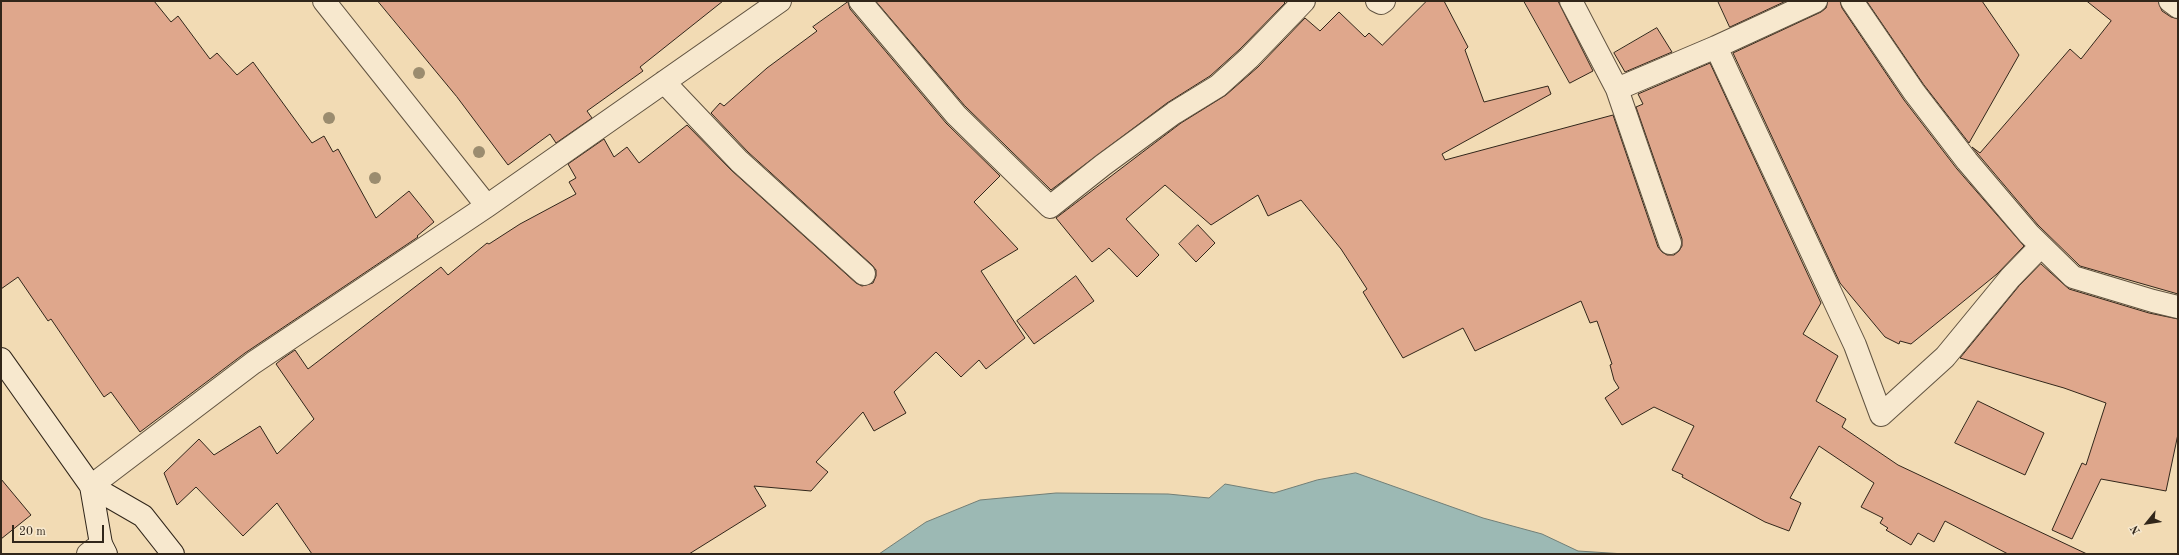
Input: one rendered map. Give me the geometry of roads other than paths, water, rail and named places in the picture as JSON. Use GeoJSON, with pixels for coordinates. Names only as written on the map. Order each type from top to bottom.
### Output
{"type":"FeatureCollection","features":[{"type":"Feature","properties":{"kind":"street"},"geometry":{"type":"LineString","coordinates":[[324,1],[487,206]]}},
{"type":"Feature","properties":{"kind":"street"},"geometry":{"type":"LineString","coordinates":[[92,486],[253,363],[487,206],[780,1]]}},
{"type":"Feature","properties":{"kind":"street"},"geometry":{"type":"LineString","coordinates":[[860,1],[956,115],[1050,207],[1103,165],[1174,113],[1218,86],[1249,58],[1304,1]]}},
{"type":"Feature","properties":{"kind":"street"},"geometry":{"type":"LineString","coordinates":[[1377,1],[1381,3],[1384,1]]}},
{"type":"Feature","properties":{"kind":"street"},"geometry":{"type":"LineString","coordinates":[[1571,1],[1617,89],[1670,243]]}},
{"type":"Feature","properties":{"kind":"street"},"geometry":{"type":"LineString","coordinates":[[1617,89],[1716,47],[1816,1]]}},
{"type":"Feature","properties":{"kind":"street"},"geometry":{"type":"LineString","coordinates":[[1852,1],[1914,92],[1967,161],[2041,246],[2073,277],[2152,301],[2178,307]]}},
{"type":"Feature","properties":{"kind":"street"},"geometry":{"type":"LineString","coordinates":[[2170,1],[2178,7]]}},
{"type":"Feature","properties":{"kind":"street"},"geometry":{"type":"LineString","coordinates":[[1716,47],[1856,345],[1881,415],[1945,357],[2010,278],[2041,246]]}},
{"type":"Feature","properties":{"kind":"street"},"geometry":{"type":"LineString","coordinates":[[664,82],[739,161],[864,274]]}},
{"type":"Feature","properties":{"kind":"street"},"geometry":{"type":"LineString","coordinates":[[1,358],[92,486],[143,516],[173,554]]}},
{"type":"Feature","properties":{"kind":"street"},"geometry":{"type":"LineString","coordinates":[[92,486],[98,551]]}},
{"type":"Feature","properties":{"kind":"water"},"geometry":{"type":"Polygon","coordinates":[[[1356,473],[1483,518],[1542,534],[1578,551],[1625,554],[879,554],[926,522],[980,500],[1056,493],[1168,494],[1209,498],[1225,484],[1274,493],[1317,480],[1356,473]]]}}]}
